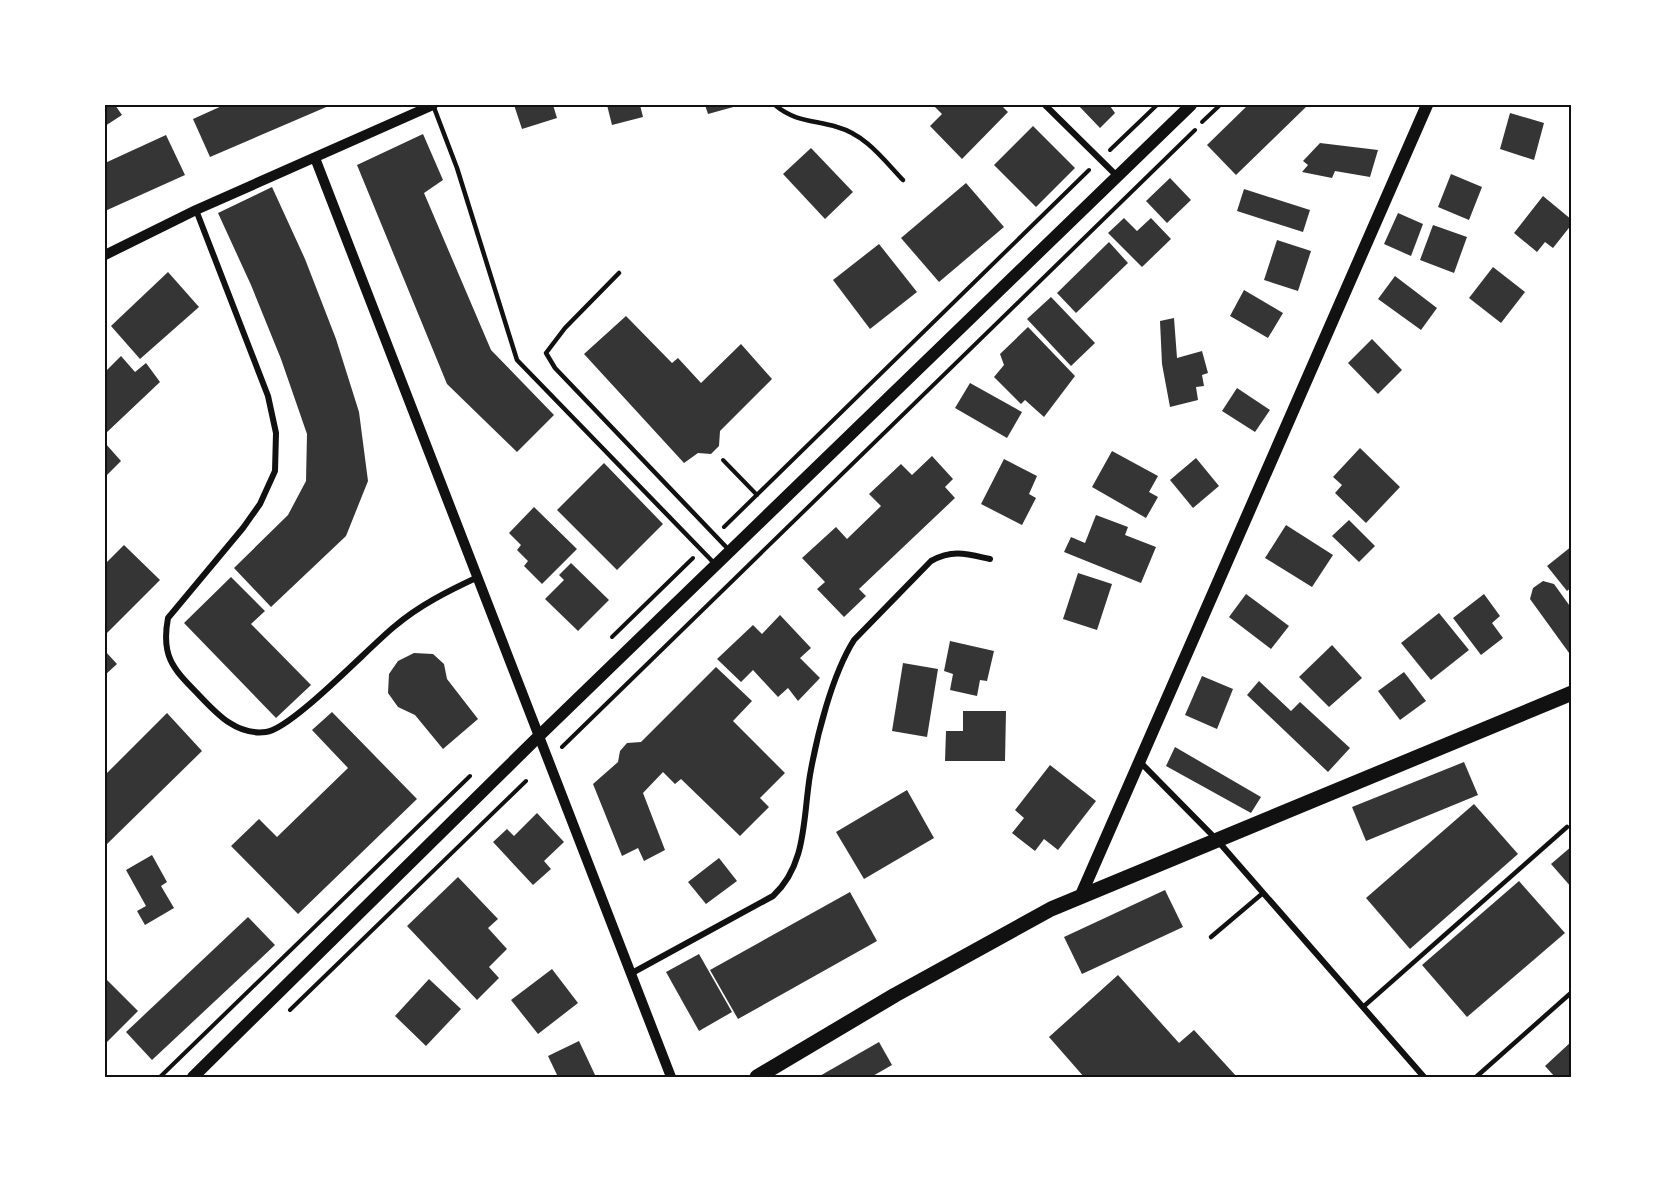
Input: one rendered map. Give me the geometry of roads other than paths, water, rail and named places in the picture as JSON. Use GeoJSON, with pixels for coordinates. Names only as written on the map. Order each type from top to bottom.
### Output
{"type":"FeatureCollection","features":[{"type":"Feature","properties":{"kind":"main road"},"geometry":{"type":"LineString","coordinates":[[193,1077],[540,735],[1191,105]]}},
{"type":"Feature","properties":{"kind":"main road"},"geometry":{"type":"LineString","coordinates":[[1081,895],[1427,105]]}},
{"type":"Feature","properties":{"kind":"main road"},"geometry":{"type":"LineString","coordinates":[[757,1077],[986,943],[1081,895],[1572,693]]}},
{"type":"Feature","properties":{"kind":"street"},"geometry":{"type":"LineString","coordinates":[[105,255],[196,210],[433,105]]}},
{"type":"Feature","properties":{"kind":"street"},"geometry":{"type":"LineString","coordinates":[[1045,105],[1117,176]]}},
{"type":"Feature","properties":{"kind":"street"},"geometry":{"type":"LineString","coordinates":[[315,158],[671,1077]]}},
{"type":"Feature","properties":{"kind":"street"},"geometry":{"type":"LineString","coordinates":[[196,210],[268,396],[276,434],[275,471],[260,504],[243,528],[168,618],[165,634],[166,649],[177,673],[220,717],[242,731],[267,732],[291,720],[395,626],[425,604],[478,577]]}},
{"type":"Feature","properties":{"kind":"street"},"geometry":{"type":"LineString","coordinates":[[632,974],[773,896],[784,886],[797,862],[810,772],[835,678],[845,654],[858,635],[931,561],[955,552],[990,559]]}},
{"type":"Feature","properties":{"kind":"street"},"geometry":{"type":"LineString","coordinates":[[1140,761],[1217,840],[1424,1077]]}},
{"type":"Feature","properties":{"kind":"lane"},"geometry":{"type":"LineString","coordinates":[[433,105],[457,168],[518,360],[716,565]]}},
{"type":"Feature","properties":{"kind":"lane"},"geometry":{"type":"LineString","coordinates":[[775,105],[786,114],[812,123],[837,127],[865,139],[903,180]]}},
{"type":"Feature","properties":{"kind":"lane"},"geometry":{"type":"LineString","coordinates":[[620,273],[565,328],[546,353],[555,368],[730,552]]}},
{"type":"Feature","properties":{"kind":"lane"},"geometry":{"type":"LineString","coordinates":[[1363,1007],[1568,827]]}},
{"type":"Feature","properties":{"kind":"lane"},"geometry":{"type":"LineString","coordinates":[[1212,937],[1263,893]]}},
{"type":"Feature","properties":{"kind":"lane"},"geometry":{"type":"LineString","coordinates":[[1476,1077],[1572,992]]}}]}
